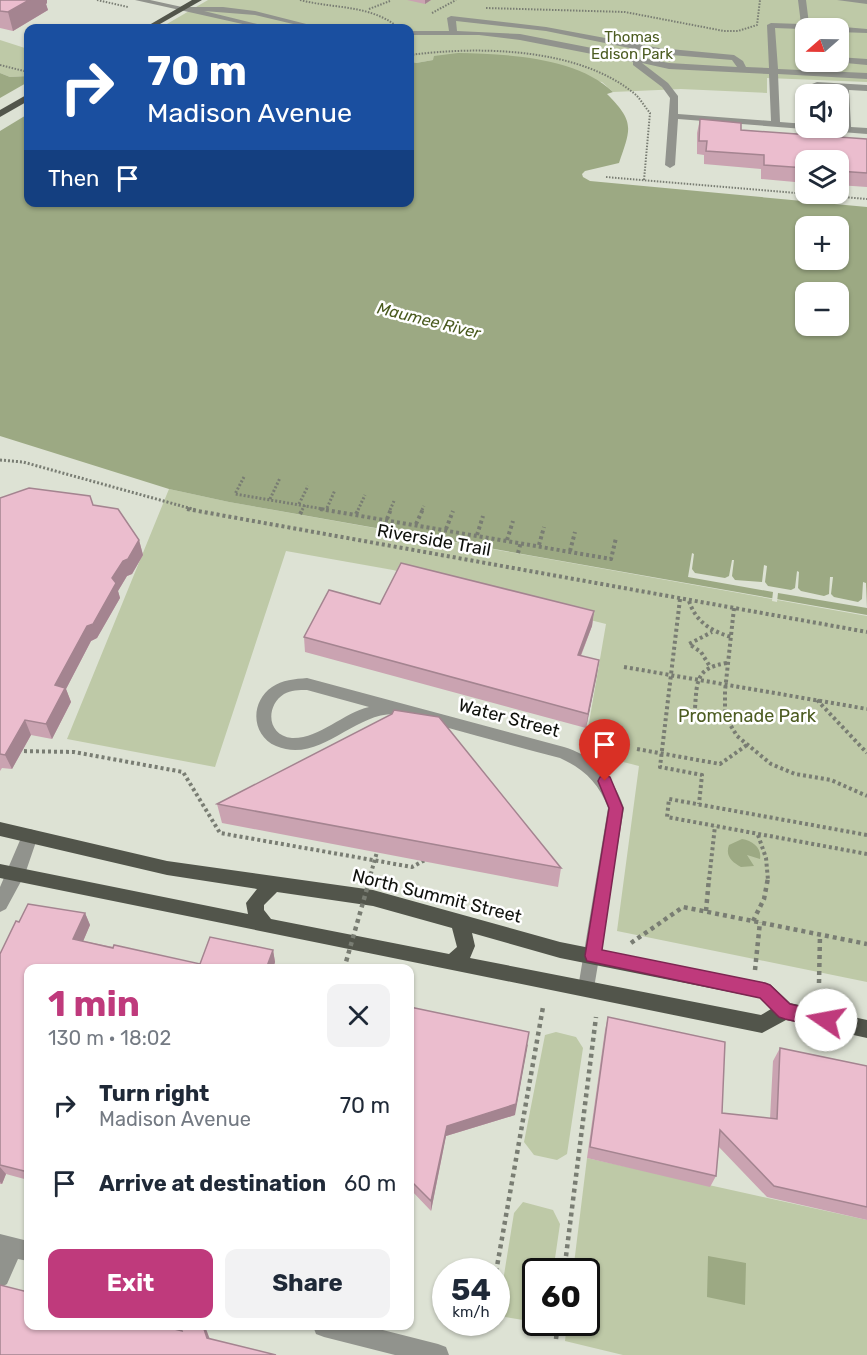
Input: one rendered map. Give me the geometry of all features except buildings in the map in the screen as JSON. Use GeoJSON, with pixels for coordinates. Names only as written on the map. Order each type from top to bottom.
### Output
{"type":"FeatureCollection","features":[{"type":"Feature","properties":{"kind":"main road"},"geometry":{"type":"LineString","coordinates":[[155,24],[198,0]]}},
{"type":"Feature","properties":{"kind":"main road"},"geometry":{"type":"LineString","coordinates":[[0,114],[24,99]]}},
{"type":"Feature","properties":{"kind":"main road","name":"North Summit Street"},"geometry":{"type":"LineString","coordinates":[[0,829],[150,864],[373,898],[459,923],[593,956],[765,991],[785,1011]]}},
{"type":"Feature","properties":{"kind":"main road"},"geometry":{"type":"LineString","coordinates":[[8,873],[762,1024],[785,1011],[867,1029]]}},
{"type":"Feature","properties":{"kind":"main road"},"geometry":{"type":"LineString","coordinates":[[266,926],[256,913],[255,903],[273,884]]}},
{"type":"Feature","properties":{"kind":"main road"},"geometry":{"type":"LineString","coordinates":[[451,963],[461,956],[466,947],[466,940],[459,923]]}},
{"type":"Feature","properties":{"kind":"street"},"geometry":{"type":"LineString","coordinates":[[215,0],[301,24]]}},
{"type":"Feature","properties":{"kind":"street"},"geometry":{"type":"LineString","coordinates":[[802,0],[804,18]]}},
{"type":"Feature","properties":{"kind":"street"},"geometry":{"type":"LineString","coordinates":[[841,0],[867,2]]}},
{"type":"Feature","properties":{"kind":"street"},"geometry":{"type":"LineString","coordinates":[[137,4],[182,9],[253,24]]}},
{"type":"Feature","properties":{"kind":"street"},"geometry":{"type":"LineString","coordinates":[[182,9],[223,9],[255,13]]}},
{"type":"Feature","properties":{"kind":"street"},"geometry":{"type":"LineString","coordinates":[[453,32],[451,18],[546,29],[659,51],[734,58],[740,63],[743,71]]}},
{"type":"Feature","properties":{"kind":"street"},"geometry":{"type":"LineString","coordinates":[[281,24],[288,21]]}},
{"type":"Feature","properties":{"kind":"street"},"geometry":{"type":"LineString","coordinates":[[776,125],[771,25],[795,29]]}},
{"type":"Feature","properties":{"kind":"street"},"geometry":{"type":"LineString","coordinates":[[849,30],[867,31]]}},
{"type":"Feature","properties":{"kind":"street"},"geometry":{"type":"LineString","coordinates":[[414,33],[453,32],[520,37],[669,66],[867,76]]}},
{"type":"Feature","properties":{"kind":"street"},"geometry":{"type":"LineString","coordinates":[[631,60],[666,85],[675,98],[670,165]]}},
{"type":"Feature","properties":{"kind":"street"},"geometry":{"type":"LineString","coordinates":[[849,61],[867,62]]}},
{"type":"Feature","properties":{"kind":"street"},"geometry":{"type":"LineString","coordinates":[[849,87],[867,88]]}},
{"type":"Feature","properties":{"kind":"street"},"geometry":{"type":"LineString","coordinates":[[674,116],[795,126]]}},
{"type":"Feature","properties":{"kind":"street"},"geometry":{"type":"LineString","coordinates":[[849,130],[867,131]]}},
{"type":"Feature","properties":{"kind":"street","name":"Water Street"},"geometry":{"type":"LineString","coordinates":[[396,708],[365,714],[324,736],[295,744],[281,743],[272,738],[265,728],[263,713],[267,700],[277,691],[289,686],[307,684],[564,753],[590,765],[605,781],[616,808],[593,956]]}},
{"type":"Feature","properties":{"kind":"street"},"geometry":{"type":"LineString","coordinates":[[0,904],[8,873],[30,836]]}},
{"type":"Feature","properties":{"kind":"street"},"geometry":{"type":"LineString","coordinates":[[587,988],[593,956]]}},
{"type":"Feature","properties":{"kind":"street"},"geometry":{"type":"LineString","coordinates":[[0,1277],[14,1248]]}},
{"type":"Feature","properties":{"kind":"street"},"geometry":{"type":"LineString","coordinates":[[340,1330],[438,1355]]}},
{"type":"Feature","properties":{"kind":"path"},"geometry":{"type":"LineString","coordinates":[[97,0],[137,4]]}},
{"type":"Feature","properties":{"kind":"path"},"geometry":{"type":"LineString","coordinates":[[300,0],[369,10],[387,17],[395,24]]}},
{"type":"Feature","properties":{"kind":"path"},"geometry":{"type":"LineString","coordinates":[[485,9],[625,12],[712,30],[738,31],[757,26],[760,0]]}},
{"type":"Feature","properties":{"kind":"path"},"geometry":{"type":"LineString","coordinates":[[369,10],[390,1]]}},
{"type":"Feature","properties":{"kind":"path"},"geometry":{"type":"LineString","coordinates":[[414,55],[445,51],[506,52],[543,57],[584,68],[611,80],[638,97],[650,114],[644,180]]}},
{"type":"Feature","properties":{"kind":"path"},"geometry":{"type":"LineString","coordinates":[[0,65],[24,71]]}},
{"type":"Feature","properties":{"kind":"path"},"geometry":{"type":"LineString","coordinates":[[606,177],[867,199]]}},
{"type":"Feature","properties":{"kind":"path","name":"Riverside Trail"},"geometry":{"type":"LineString","coordinates":[[0,460],[23,462],[178,507],[867,632]]}},
{"type":"Feature","properties":{"kind":"path"},"geometry":{"type":"LineString","coordinates":[[244,477],[235,494],[327,508],[611,559],[616,538]]}},
{"type":"Feature","properties":{"kind":"path"},"geometry":{"type":"LineString","coordinates":[[270,499],[280,478]]}},
{"type":"Feature","properties":{"kind":"path"},"geometry":{"type":"LineString","coordinates":[[298,504],[308,486]]}},
{"type":"Feature","properties":{"kind":"path"},"geometry":{"type":"LineString","coordinates":[[327,508],[335,490]]}},
{"type":"Feature","properties":{"kind":"path"},"geometry":{"type":"LineString","coordinates":[[356,514],[365,495]]}},
{"type":"Feature","properties":{"kind":"path"},"geometry":{"type":"LineString","coordinates":[[387,519],[394,501]]}},
{"type":"Feature","properties":{"kind":"path"},"geometry":{"type":"LineString","coordinates":[[300,514],[305,505]]}},
{"type":"Feature","properties":{"kind":"path"},"geometry":{"type":"LineString","coordinates":[[416,524],[424,506]]}},
{"type":"Feature","properties":{"kind":"path"},"geometry":{"type":"LineString","coordinates":[[446,529],[453,511]]}},
{"type":"Feature","properties":{"kind":"path"},"geometry":{"type":"LineString","coordinates":[[477,535],[483,516]]}},
{"type":"Feature","properties":{"kind":"path"},"geometry":{"type":"LineString","coordinates":[[507,540],[513,521]]}},
{"type":"Feature","properties":{"kind":"path"},"geometry":{"type":"LineString","coordinates":[[539,545],[544,527]]}},
{"type":"Feature","properties":{"kind":"path"},"geometry":{"type":"LineString","coordinates":[[570,551],[575,532]]}},
{"type":"Feature","properties":{"kind":"path"},"geometry":{"type":"LineString","coordinates":[[518,553],[521,542]]}},
{"type":"Feature","properties":{"kind":"path"},"geometry":{"type":"LineString","coordinates":[[680,599],[660,767],[702,775],[699,804]]}},
{"type":"Feature","properties":{"kind":"path"},"geometry":{"type":"LineString","coordinates":[[689,601],[692,612],[699,621],[712,632],[731,637]]}},
{"type":"Feature","properties":{"kind":"path"},"geometry":{"type":"LineString","coordinates":[[734,608],[725,716],[737,736],[771,764],[795,774],[831,780],[867,796]]}},
{"type":"Feature","properties":{"kind":"path"},"geometry":{"type":"LineString","coordinates":[[709,665],[701,652],[689,644],[712,632]]}},
{"type":"Feature","properties":{"kind":"path"},"geometry":{"type":"LineString","coordinates":[[695,708],[698,680],[709,665],[728,663]]}},
{"type":"Feature","properties":{"kind":"path"},"geometry":{"type":"LineString","coordinates":[[624,667],[867,709]]}},
{"type":"Feature","properties":{"kind":"path"},"geometry":{"type":"LineString","coordinates":[[816,700],[867,753]]}},
{"type":"Feature","properties":{"kind":"path"},"geometry":{"type":"LineString","coordinates":[[637,749],[720,764],[747,745]]}},
{"type":"Feature","properties":{"kind":"path"},"geometry":{"type":"LineString","coordinates":[[9,748],[26,752],[74,752],[183,772],[220,833],[412,867],[431,857]]}},
{"type":"Feature","properties":{"kind":"path"},"geometry":{"type":"LineString","coordinates":[[867,835],[669,799],[667,817],[867,854]]}},
{"type":"Feature","properties":{"kind":"path"},"geometry":{"type":"LineString","coordinates":[[706,911],[715,826]]}},
{"type":"Feature","properties":{"kind":"path"},"geometry":{"type":"LineString","coordinates":[[753,921],[765,900],[769,884],[767,856],[757,834]]}},
{"type":"Feature","properties":{"kind":"path"},"geometry":{"type":"LineString","coordinates":[[345,964],[377,852]]}},
{"type":"Feature","properties":{"kind":"path"},"geometry":{"type":"LineString","coordinates":[[631,943],[683,907],[867,944]]}},
{"type":"Feature","properties":{"kind":"path"},"geometry":{"type":"LineString","coordinates":[[755,970],[760,922]]}},
{"type":"Feature","properties":{"kind":"path"},"geometry":{"type":"LineString","coordinates":[[819,983],[820,935]]}},
{"type":"Feature","properties":{"kind":"path"},"geometry":{"type":"LineString","coordinates":[[498,1258],[543,1007]]}},
{"type":"Feature","properties":{"kind":"path"},"geometry":{"type":"LineString","coordinates":[[566,1258],[597,1017]]}},
{"type":"Feature","properties":{"kind":"green space","name":"Thomas Edison Park"},"geometry":{"type":"Polygon","coordinates":[[[208,0],[867,0],[867,82],[767,78],[767,93],[681,89],[613,92],[602,82],[433,60],[414,62],[414,24],[167,24],[208,0]]]}},
{"type":"Feature","properties":{"kind":"green space"},"geometry":{"type":"Polygon","coordinates":[[[0,40],[24,48],[24,76],[10,77],[0,73],[0,40]]]}},
{"type":"Feature","properties":{"kind":"green space","name":"Promenade Park"},"geometry":{"type":"Polygon","coordinates":[[[169,489],[229,502],[867,616],[867,982],[617,931],[639,766],[584,752],[606,624],[393,570],[286,551],[215,767],[67,739],[169,489]]]}},
{"type":"Feature","properties":{"kind":"green space"},"geometry":{"type":"Polygon","coordinates":[[[556,1032],[576,1037],[583,1048],[567,1154],[557,1160],[534,1155],[524,1142],[545,1035],[556,1032]]]}},
{"type":"Feature","properties":{"kind":"green space"},"geometry":{"type":"Polygon","coordinates":[[[587,1158],[867,1220],[867,1355],[623,1355],[565,1341],[566,1336],[600,1336],[600,1258],[575,1258],[587,1158]]]}},
{"type":"Feature","properties":{"kind":"green space"},"geometry":{"type":"Polygon","coordinates":[[[523,1202],[553,1210],[560,1224],[555,1258],[522,1258],[522,1320],[510,1318],[510,1258],[507,1258],[514,1213],[523,1202]]]}},
{"type":"Feature","properties":{"kind":"water","name":"Maumee River"},"geometry":{"type":"Polygon","coordinates":[[[458,53],[519,57],[561,65],[598,80],[613,92],[607,94],[626,119],[628,133],[619,163],[585,171],[582,174],[583,177],[590,181],[795,200],[795,204],[867,207],[867,615],[229,502],[169,489],[0,436],[0,73],[10,77],[24,76],[24,207],[414,207],[414,62],[433,60],[434,56],[458,53]]]}},
{"type":"Feature","properties":{"kind":"water"},"geometry":{"type":"Polygon","coordinates":[[[742,839],[753,843],[760,852],[760,859],[747,855],[754,866],[741,867],[732,861],[729,855],[729,845],[742,839]]]}},
{"type":"Feature","properties":{"kind":"water"},"geometry":{"type":"Polygon","coordinates":[[[708,1256],[746,1263],[745,1305],[707,1297],[708,1256]]]}},
{"type":"Feature","properties":{"kind":"pier"},"geometry":{"type":"Polygon","coordinates":[[[24,84],[24,116],[0,131],[0,98],[24,84]]]}},
{"type":"Feature","properties":{"kind":"pier"},"geometry":{"type":"Polygon","coordinates":[[[692,553],[694,554],[692,569],[695,573],[725,578],[729,576],[732,560],[734,560],[732,576],[735,580],[762,582],[764,565],[767,566],[765,582],[768,586],[791,590],[795,588],[797,571],[799,572],[798,588],[801,591],[824,596],[829,594],[830,577],[833,577],[831,594],[834,597],[858,602],[862,599],[863,582],[866,583],[867,608],[778,593],[777,602],[772,601],[773,592],[688,577],[692,553]]]}},
{"type":"Feature","properties":{"kind":"route"},"geometry":{"type":"LineString","coordinates":[[605,781],[616,808],[593,956],[765,991],[785,1011],[826,1020]]}}]}
